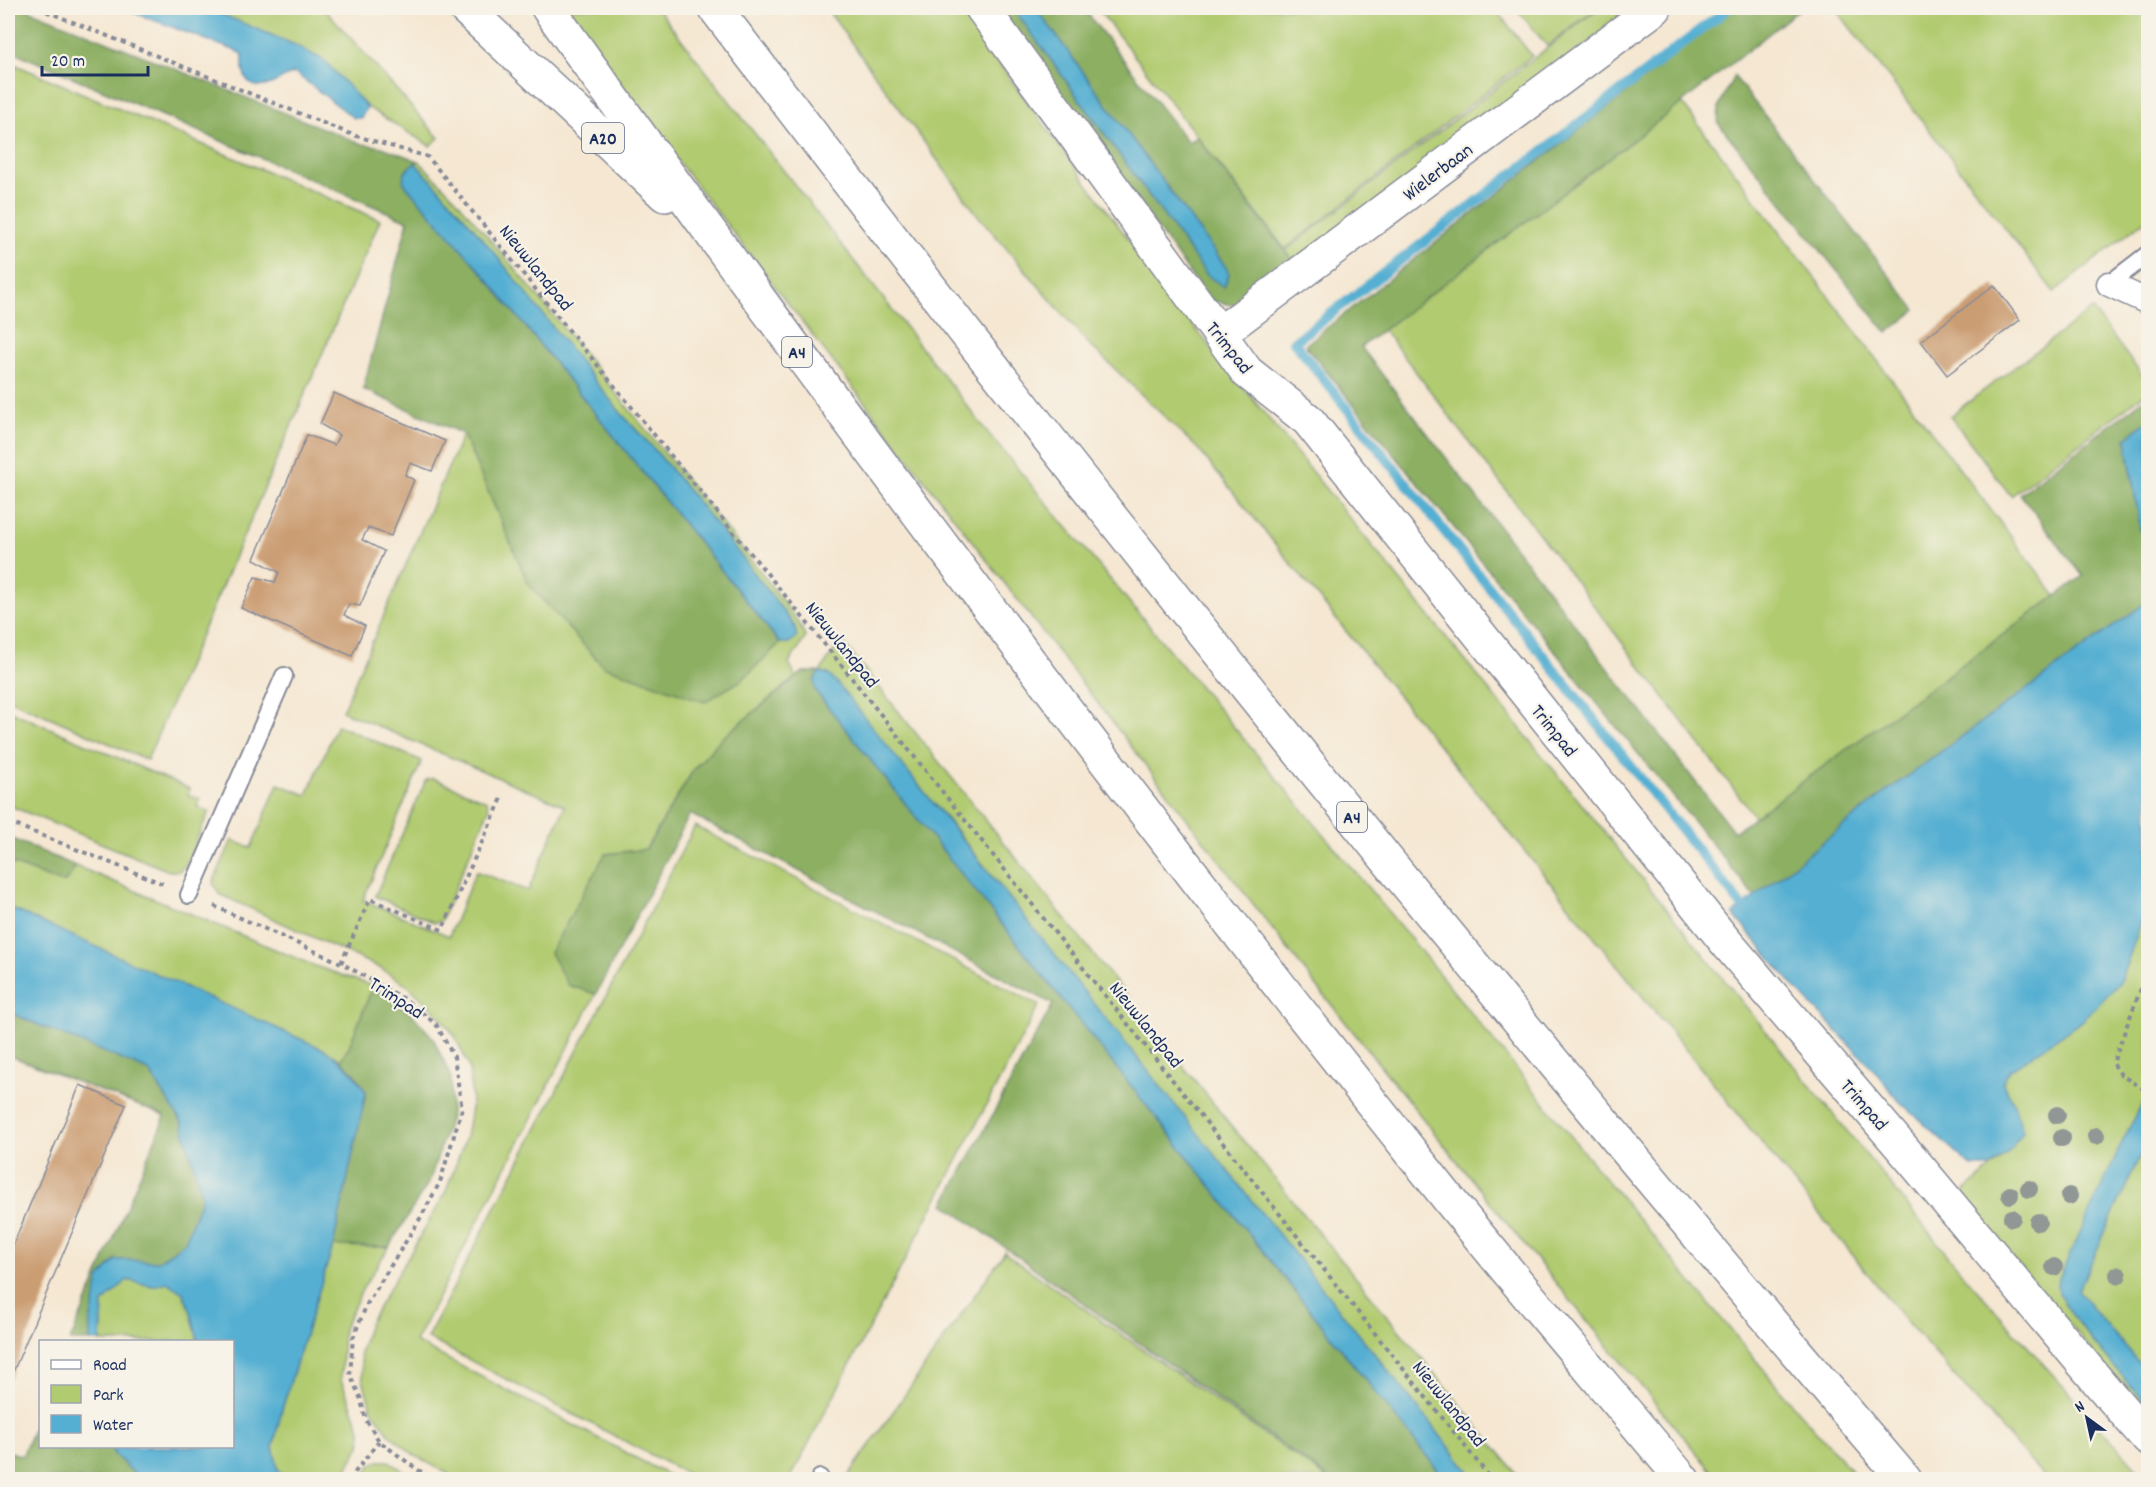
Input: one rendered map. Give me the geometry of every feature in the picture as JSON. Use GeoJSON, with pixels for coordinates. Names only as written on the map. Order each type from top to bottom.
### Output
{"type":"FeatureCollection","features":[{"type":"Feature","properties":{"kind":"main road","name":"A20"},"geometry":{"type":"LineString","coordinates":[[465,8],[720,247]]}},
{"type":"Feature","properties":{"kind":"main road","name":"A4"},"geometry":{"type":"LineString","coordinates":[[548,8],[882,467],[1102,758],[1457,1208],[1683,1479]]}},
{"type":"Feature","properties":{"kind":"main road","name":"A4"},"geometry":{"type":"LineString","coordinates":[[716,8],[1013,393],[1232,669],[1602,1122],[1905,1479]]}},
{"type":"Feature","properties":{"kind":"main road","name":"Trimpad"},"geometry":{"type":"LineString","coordinates":[[982,8],[1247,372],[1308,420],[1725,941],[2148,1438]]}},
{"type":"Feature","properties":{"kind":"main road","name":"Wielerbaan"},"geometry":{"type":"LineString","coordinates":[[1219,334],[1655,8]]}},
{"type":"Feature","properties":{"kind":"street"},"geometry":{"type":"LineString","coordinates":[[2109,284],[2148,302]]}},
{"type":"Feature","properties":{"kind":"lane"},"geometry":{"type":"LineString","coordinates":[[2109,284],[2148,254]]}},
{"type":"Feature","properties":{"kind":"lane"},"geometry":{"type":"LineString","coordinates":[[189,895],[284,676]]}},
{"type":"Feature","properties":{"kind":"path","name":"Nieuwlandpad"},"geometry":{"type":"LineString","coordinates":[[38,8],[353,135],[428,157],[822,641],[1492,1479]]}},
{"type":"Feature","properties":{"kind":"path"},"geometry":{"type":"LineString","coordinates":[[341,963],[370,899],[442,930],[502,798]]}},
{"type":"Feature","properties":{"kind":"path","name":"Trimpad"},"geometry":{"type":"LineString","coordinates":[[8,822],[189,895],[341,963],[406,1000],[436,1024],[454,1057],[462,1109],[440,1182],[367,1304],[353,1338],[350,1375],[360,1397],[366,1420],[379,1441],[418,1470],[436,1479]]}},
{"type":"Feature","properties":{"kind":"path"},"geometry":{"type":"LineString","coordinates":[[2148,972],[2113,1063],[2121,1075],[2148,1092]]}},
{"type":"Feature","properties":{"kind":"path"},"geometry":{"type":"LineString","coordinates":[[349,1479],[379,1441]]}},
{"type":"Feature","properties":{"kind":"green space"},"geometry":{"type":"Polygon","coordinates":[[[8,8],[24,8],[362,144],[382,147],[419,161],[405,172],[404,183],[485,276],[780,643],[742,680],[705,702],[603,666],[529,585],[463,434],[363,389],[408,221],[9,50],[8,53],[8,8]]]}},
{"type":"Feature","properties":{"kind":"green space"},"geometry":{"type":"Polygon","coordinates":[[[206,8],[324,8],[439,138],[430,146],[367,107],[325,61],[295,45],[206,8]]]}},
{"type":"Feature","properties":{"kind":"green space"},"geometry":{"type":"Polygon","coordinates":[[[559,8],[657,8],[992,438],[1406,933],[1797,1410],[1859,1479],[1718,1479],[1522,1242],[1322,993],[559,8]]]}},
{"type":"Feature","properties":{"kind":"green space"},"geometry":{"type":"Polygon","coordinates":[[[826,8],[958,8],[1183,313],[1963,1274],[2146,1479],[2046,1479],[1907,1322],[1198,449],[1086,341],[976,213],[826,8]]]}},
{"type":"Feature","properties":{"kind":"green space"},"geometry":{"type":"Polygon","coordinates":[[[997,8],[1013,8],[1207,275],[1225,266],[1036,8],[1083,8],[1188,142],[1197,137],[1296,265],[1241,307],[1209,300],[997,8]]]}},
{"type":"Feature","properties":{"kind":"green space"},"geometry":{"type":"Polygon","coordinates":[[[1097,8],[1495,8],[1532,56],[1285,249],[1097,8]]]}},
{"type":"Feature","properties":{"kind":"green space"},"geometry":{"type":"Polygon","coordinates":[[[1516,8],[1597,8],[1547,46],[1516,8]]]}},
{"type":"Feature","properties":{"kind":"green space"},"geometry":{"type":"Polygon","coordinates":[[[1599,8],[1635,8],[1296,265],[1285,251],[1599,8]]]}},
{"type":"Feature","properties":{"kind":"green space"},"geometry":{"type":"Polygon","coordinates":[[[1734,8],[1801,8],[1682,103],[1361,347],[1734,832],[2083,576],[2020,494],[2148,396],[2148,421],[2126,438],[2148,577],[2148,601],[1887,791],[1755,897],[1305,345],[1734,8]]]}},
{"type":"Feature","properties":{"kind":"green space"},"geometry":{"type":"Polygon","coordinates":[[[1835,8],[2148,8],[2148,218],[2054,292],[1835,8]]]}},
{"type":"Feature","properties":{"kind":"green space"},"geometry":{"type":"Polygon","coordinates":[[[16,65],[380,220],[147,760],[8,699],[8,84],[16,65]]]}},
{"type":"Feature","properties":{"kind":"green space"},"geometry":{"type":"Polygon","coordinates":[[[1734,76],[1916,310],[1887,333],[1718,123],[1719,106],[1734,76]]]}},
{"type":"Feature","properties":{"kind":"green space"},"geometry":{"type":"Polygon","coordinates":[[[1682,103],[2056,596],[1755,817],[1383,329],[1682,103]]]}},
{"type":"Feature","properties":{"kind":"green space"},"geometry":{"type":"Polygon","coordinates":[[[419,161],[455,198],[526,282],[761,572],[798,622],[806,637],[789,663],[796,677],[722,738],[694,769],[568,985],[596,994],[415,1342],[676,1479],[457,1479],[414,1455],[389,1434],[371,1408],[363,1380],[360,1352],[369,1323],[445,1194],[466,1137],[472,1102],[469,1067],[455,1036],[435,1011],[406,984],[378,967],[219,894],[213,883],[232,840],[251,848],[278,784],[307,795],[337,725],[422,761],[363,900],[449,936],[476,871],[528,891],[565,806],[342,711],[463,434],[529,585],[742,680],[780,643],[789,643],[795,627],[712,519],[620,412],[470,223],[415,163],[419,161]]]}},
{"type":"Feature","properties":{"kind":"green space"},"geometry":{"type":"Polygon","coordinates":[[[2092,309],[2148,383],[2148,391],[2011,496],[1950,416],[2092,309]]]}},
{"type":"Feature","properties":{"kind":"green space"},"geometry":{"type":"Polygon","coordinates":[[[841,640],[1229,1123],[1521,1479],[1475,1479],[952,825],[823,672],[820,672],[841,640]]]}},
{"type":"Feature","properties":{"kind":"green space"},"geometry":{"type":"Polygon","coordinates":[[[803,672],[820,672],[814,682],[817,693],[1445,1479],[1330,1479],[944,1204],[1053,1004],[690,814],[596,994],[568,985],[550,953],[605,854],[646,849],[694,769],[722,738],[803,672]]]}},
{"type":"Feature","properties":{"kind":"green space"},"geometry":{"type":"Polygon","coordinates":[[[8,710],[190,789],[188,795],[200,799],[197,807],[209,812],[185,866],[179,871],[169,871],[8,805],[8,710]]]}},
{"type":"Feature","properties":{"kind":"green space"},"geometry":{"type":"Polygon","coordinates":[[[433,778],[487,801],[489,809],[441,921],[435,923],[375,896],[426,780],[433,778]]]}},
{"type":"Feature","properties":{"kind":"green space"},"geometry":{"type":"Polygon","coordinates":[[[695,826],[1039,1005],[790,1479],[697,1479],[427,1338],[695,826]]]}},
{"type":"Feature","properties":{"kind":"green space"},"geometry":{"type":"Polygon","coordinates":[[[8,837],[76,866],[65,882],[60,882],[8,862],[8,837]]]}},
{"type":"Feature","properties":{"kind":"green space"},"geometry":{"type":"Polygon","coordinates":[[[8,862],[60,882],[65,882],[76,866],[315,966],[373,986],[349,1047],[341,1060],[325,1050],[8,907],[8,862]]]}},
{"type":"Feature","properties":{"kind":"green space"},"geometry":{"type":"Polygon","coordinates":[[[2148,903],[2148,1094],[2126,1134],[2060,1278],[2064,1304],[2148,1406],[2148,1416],[1959,1196],[2008,1153],[2011,1099],[2002,1083],[2010,1070],[2082,1021],[2120,982],[2148,903]]]}},
{"type":"Feature","properties":{"kind":"green space"},"geometry":{"type":"Polygon","coordinates":[[[373,986],[413,1015],[433,1038],[451,1077],[451,1115],[430,1180],[389,1247],[333,1246],[366,1092],[356,1075],[341,1060],[349,1047],[373,986]]]}},
{"type":"Feature","properties":{"kind":"green space"},"geometry":{"type":"Polygon","coordinates":[[[8,1012],[149,1071],[182,1122],[202,1197],[185,1242],[159,1261],[115,1260],[100,1279],[90,1323],[90,1340],[70,1340],[165,1116],[8,1055],[8,1012]]]}},
{"type":"Feature","properties":{"kind":"green space"},"geometry":{"type":"Polygon","coordinates":[[[2148,1138],[2148,1312],[2145,1320],[2148,1322],[2148,1374],[2078,1291],[2148,1138]]]}},
{"type":"Feature","properties":{"kind":"green space"},"geometry":{"type":"Polygon","coordinates":[[[333,1246],[389,1247],[363,1288],[343,1329],[341,1380],[361,1430],[361,1444],[341,1479],[290,1479],[278,1470],[273,1447],[282,1409],[333,1246]]]}},
{"type":"Feature","properties":{"kind":"green space"},"geometry":{"type":"Polygon","coordinates":[[[1005,1253],[1328,1479],[846,1479],[1005,1253]]]}},
{"type":"Feature","properties":{"kind":"green space"},"geometry":{"type":"Polygon","coordinates":[[[126,1280],[153,1286],[167,1282],[183,1293],[191,1312],[198,1340],[101,1340],[103,1303],[126,1280]]]}},
{"type":"Feature","properties":{"kind":"green space"},"geometry":{"type":"Polygon","coordinates":[[[39,1415],[39,1448],[112,1448],[114,1454],[140,1479],[8,1479],[8,1451],[22,1456],[39,1415]]]}},
{"type":"Feature","properties":{"kind":"green space"},"geometry":{"type":"Polygon","coordinates":[[[389,1461],[415,1479],[360,1479],[372,1464],[389,1461]]]}},
{"type":"Feature","properties":{"kind":"water"},"geometry":{"type":"Polygon","coordinates":[[[121,8],[206,8],[214,11],[295,45],[325,61],[367,107],[361,118],[354,118],[295,73],[265,86],[252,85],[245,76],[243,55],[239,52],[121,8]]]}},
{"type":"Feature","properties":{"kind":"water"},"geometry":{"type":"Polygon","coordinates":[[[1013,8],[1036,8],[1225,266],[1229,274],[1224,287],[1207,275],[1013,8]]]}},
{"type":"Feature","properties":{"kind":"water"},"geometry":{"type":"Polygon","coordinates":[[[415,163],[470,223],[620,412],[712,519],[795,627],[797,637],[789,643],[780,643],[485,276],[404,183],[405,174],[415,163]]]}},
{"type":"Feature","properties":{"kind":"water"},"geometry":{"type":"Polygon","coordinates":[[[2148,421],[2148,577],[2126,438],[2148,421]]]}},
{"type":"Feature","properties":{"kind":"water"},"geometry":{"type":"Polygon","coordinates":[[[2148,601],[2148,903],[2120,982],[2082,1021],[2010,1070],[2002,1082],[2013,1101],[2023,1132],[2008,1153],[1990,1167],[1972,1167],[1899,1101],[1874,1070],[1797,990],[1733,914],[1887,791],[2148,601]]]}},
{"type":"Feature","properties":{"kind":"water"},"geometry":{"type":"Polygon","coordinates":[[[820,672],[828,674],[837,683],[1475,1479],[1445,1479],[817,693],[814,682],[820,672]]]}},
{"type":"Feature","properties":{"kind":"water"},"geometry":{"type":"Polygon","coordinates":[[[8,907],[325,1050],[348,1068],[366,1092],[333,1246],[282,1409],[273,1447],[278,1470],[290,1479],[140,1479],[114,1454],[112,1448],[234,1448],[234,1340],[198,1340],[191,1312],[183,1293],[167,1282],[153,1286],[127,1280],[103,1303],[101,1340],[90,1340],[90,1323],[99,1279],[115,1260],[159,1261],[185,1242],[202,1197],[182,1122],[149,1071],[8,1012],[8,907]]]}},
{"type":"Feature","properties":{"kind":"water"},"geometry":{"type":"Polygon","coordinates":[[[2148,1094],[2148,1138],[2078,1291],[2148,1374],[2148,1406],[2070,1312],[2058,1288],[2059,1278],[2126,1134],[2148,1094]]]}},
{"type":"Feature","properties":{"kind":"building"},"geometry":{"type":"Polygon","coordinates":[[[1994,285],[2020,320],[1947,375],[1921,341],[1994,285]]]}},
{"type":"Feature","properties":{"kind":"building"},"geometry":{"type":"Polygon","coordinates":[[[334,393],[445,441],[432,471],[410,463],[405,475],[414,480],[391,536],[368,528],[362,540],[384,551],[360,606],[349,604],[344,615],[365,626],[352,656],[241,608],[255,577],[275,582],[279,572],[254,559],[307,435],[334,445],[339,435],[320,424],[334,393]]]}},
{"type":"Feature","properties":{"kind":"building"},"geometry":{"type":"Polygon","coordinates":[[[80,1085],[126,1105],[8,1384],[8,1257],[80,1085]]]}},
{"type":"Feature","properties":{"kind":"waterway"},"geometry":{"type":"LineString","coordinates":[[1729,8],[1294,342],[1742,906]]}}]}
